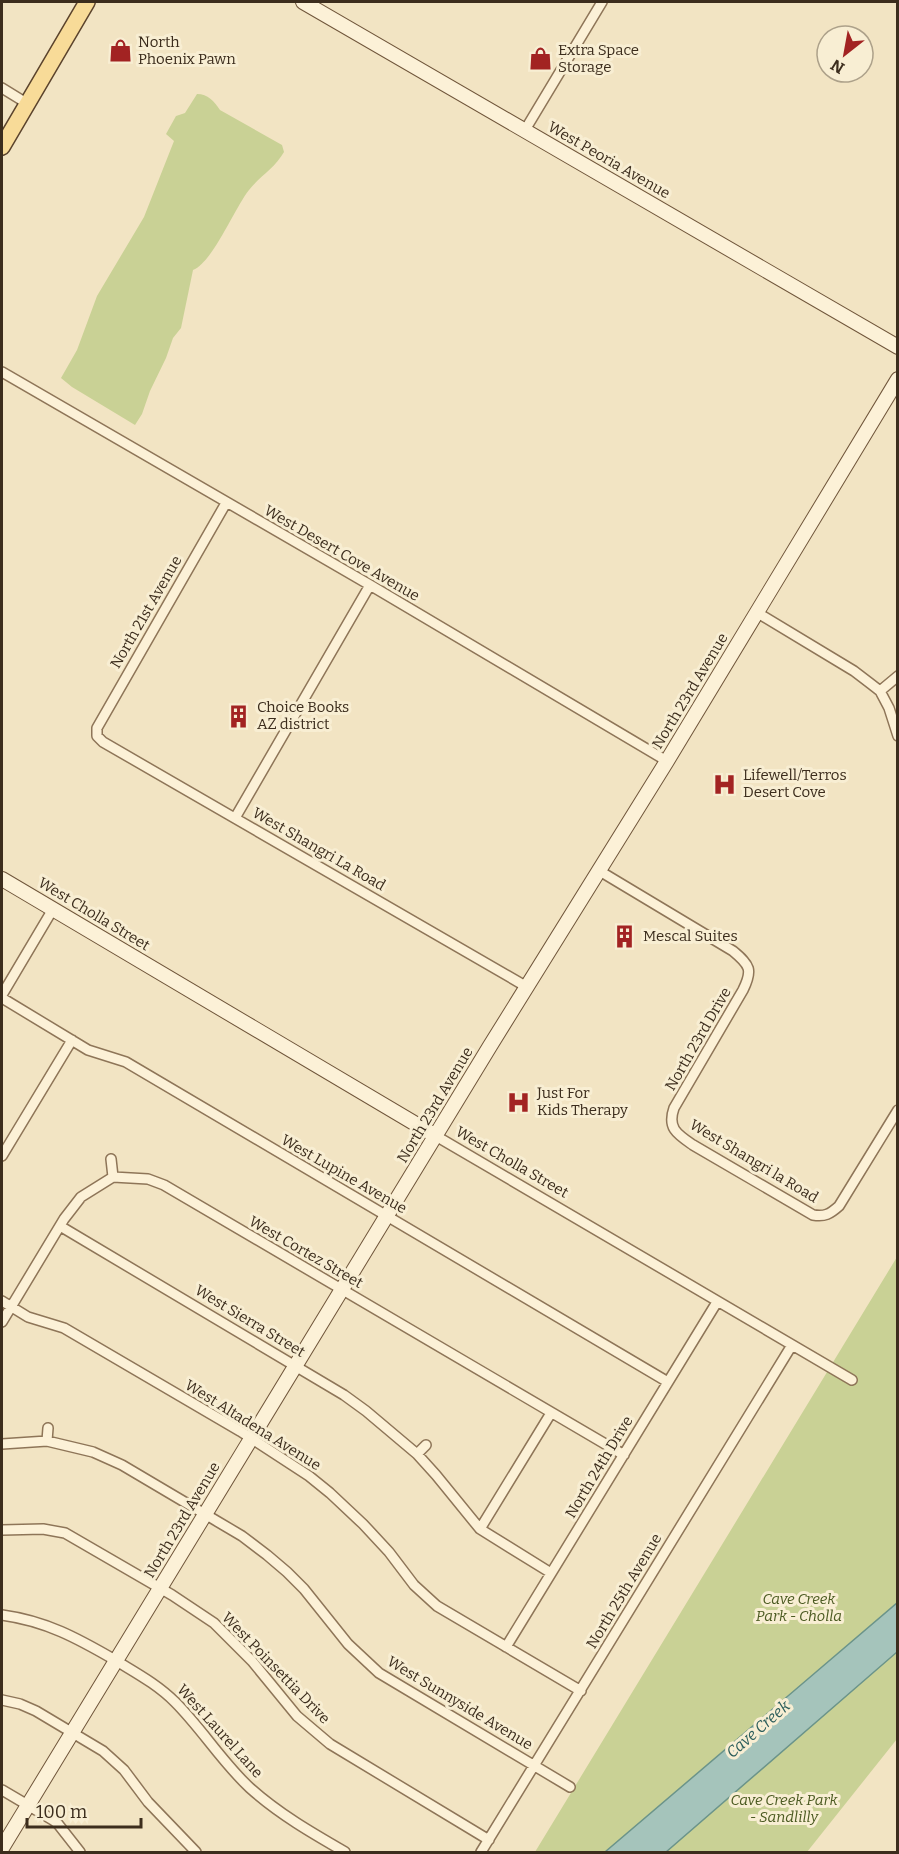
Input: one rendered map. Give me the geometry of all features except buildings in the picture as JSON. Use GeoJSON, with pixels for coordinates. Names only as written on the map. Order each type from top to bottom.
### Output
{"type":"FeatureCollection","features":[{"type":"Feature","properties":{"kind":"main road"},"geometry":{"type":"LineString","coordinates":[[2,147],[87,2]]}},
{"type":"Feature","properties":{"kind":"street","name":"West Peoria Avenue"},"geometry":{"type":"LineString","coordinates":[[303,2],[897,346]]}},
{"type":"Feature","properties":{"kind":"street"},"geometry":{"type":"LineString","coordinates":[[525,130],[603,2]]}},
{"type":"Feature","properties":{"kind":"street"},"geometry":{"type":"LineString","coordinates":[[2,88],[28,104]]}},
{"type":"Feature","properties":{"kind":"street","name":"West Desert Cove Avenue"},"geometry":{"type":"LineString","coordinates":[[2,372],[370,585],[667,761]]}},
{"type":"Feature","properties":{"kind":"street","name":"North 23rd Avenue"},"geometry":{"type":"LineString","coordinates":[[2,1848],[598,870],[667,761],[897,379]]}},
{"type":"Feature","properties":{"kind":"street","name":"North 21st Avenue"},"geometry":{"type":"LineString","coordinates":[[97,736],[97,728],[226,503]]}},
{"type":"Feature","properties":{"kind":"street"},"geometry":{"type":"LineString","coordinates":[[235,818],[370,585]]}},
{"type":"Feature","properties":{"kind":"street"},"geometry":{"type":"LineString","coordinates":[[756,612],[855,671],[880,692],[889,708],[897,736]]}},
{"type":"Feature","properties":{"kind":"street"},"geometry":{"type":"LineString","coordinates":[[880,692],[897,676]]}},
{"type":"Feature","properties":{"kind":"street","name":"West Shangri La Road"},"geometry":{"type":"LineString","coordinates":[[97,736],[103,742],[527,987]]}},
{"type":"Feature","properties":{"kind":"street","name":"North 23rd Drive"},"geometry":{"type":"LineString","coordinates":[[598,870],[733,951],[748,965],[750,974],[748,981],[674,1108],[671,1118],[672,1127]]}},
{"type":"Feature","properties":{"kind":"street","name":"West Cholla Street"},"geometry":{"type":"LineString","coordinates":[[2,879],[852,1380]]}},
{"type":"Feature","properties":{"kind":"street"},"geometry":{"type":"LineString","coordinates":[[2,997],[53,909]]}},
{"type":"Feature","properties":{"kind":"street","name":"West Lupine Avenue"},"geometry":{"type":"LineString","coordinates":[[2,997],[72,1040],[99,1054],[126,1062],[668,1382]]}},
{"type":"Feature","properties":{"kind":"street"},"geometry":{"type":"LineString","coordinates":[[2,1156],[72,1040]]}},
{"type":"Feature","properties":{"kind":"street","name":"West Shangri la Road"},"geometry":{"type":"LineString","coordinates":[[672,1127],[693,1145],[813,1215],[823,1216],[832,1213],[839,1206],[897,1110]]}},
{"type":"Feature","properties":{"kind":"street"},"geometry":{"type":"LineString","coordinates":[[2,1322],[60,1226],[81,1197],[113,1177],[111,1159]]}},
{"type":"Feature","properties":{"kind":"street","name":"West Cortez Street"},"geometry":{"type":"LineString","coordinates":[[113,1177],[148,1179],[164,1185],[624,1455]]}},
{"type":"Feature","properties":{"kind":"street","name":"West Sierra Street"},"geometry":{"type":"LineString","coordinates":[[60,1226],[344,1395],[417,1454],[480,1529],[551,1573]]}},
{"type":"Feature","properties":{"kind":"street","name":"West Altadena Avenue"},"geometry":{"type":"LineString","coordinates":[[2,1301],[28,1317],[64,1328],[294,1466],[330,1493],[363,1524],[389,1552],[414,1585],[430,1600],[581,1691]]}},
{"type":"Feature","properties":{"kind":"street","name":"North 24th Drive"},"geometry":{"type":"LineString","coordinates":[[506,1647],[717,1302]]}},
{"type":"Feature","properties":{"kind":"street","name":"North 25th Avenue"},"geometry":{"type":"LineString","coordinates":[[481,1852],[792,1345]]}},
{"type":"Feature","properties":{"kind":"street"},"geometry":{"type":"LineString","coordinates":[[480,1529],[550,1413]]}},
{"type":"Feature","properties":{"kind":"street"},"geometry":{"type":"LineString","coordinates":[[47,1442],[48,1428]]}},
{"type":"Feature","properties":{"kind":"street","name":"West Sunnyside Avenue"},"geometry":{"type":"LineString","coordinates":[[2,1444],[47,1442],[68,1445],[105,1456],[242,1536],[267,1555],[304,1589],[348,1644],[379,1673],[570,1787]]}},
{"type":"Feature","properties":{"kind":"street"},"geometry":{"type":"LineString","coordinates":[[417,1454],[426,1444]]}},
{"type":"Feature","properties":{"kind":"street","name":"West Poinsettia Drive"},"geometry":{"type":"LineString","coordinates":[[2,1530],[43,1530],[65,1533],[199,1612],[233,1640],[284,1701],[315,1732],[347,1755],[489,1840]]}},
{"type":"Feature","properties":{"kind":"street","name":"West Laurel Lane"},"geometry":{"type":"LineString","coordinates":[[2,1616],[28,1620],[65,1632],[149,1680],[175,1702],[225,1762],[251,1788],[286,1816],[345,1852]]}},
{"type":"Feature","properties":{"kind":"street"},"geometry":{"type":"LineString","coordinates":[[2,1700],[28,1708],[103,1751],[115,1761],[148,1803],[196,1852]]}},
{"type":"Feature","properties":{"kind":"street"},"geometry":{"type":"LineString","coordinates":[[2,1790],[58,1824],[80,1852]]}},
{"type":"Feature","properties":{"kind":"green space"},"geometry":{"type":"Polygon","coordinates":[[[197,94],[208,97],[220,110],[282,145],[284,152],[249,190],[216,246],[201,265],[193,270],[181,328],[173,338],[142,414],[135,425],[61,378],[77,350],[97,296],[144,217],[174,141],[166,134],[176,116],[185,113],[197,94]]]}},
{"type":"Feature","properties":{"kind":"green space","name":"Cave Creek Park - Cholla"},"geometry":{"type":"Polygon","coordinates":[[[897,1257],[897,1739],[807,1852],[535,1852],[897,1257]]]}},
{"type":"Feature","properties":{"kind":"water","name":"Cave Creek"},"geometry":{"type":"Polygon","coordinates":[[[897,1603],[897,1652],[666,1852],[605,1852],[897,1603]]]}},
{"type":"Feature","properties":{"kind":"place","name":"North Phoenix Pawn"},"geometry":{"type":"Point","coordinates":[120,51]}},
{"type":"Feature","properties":{"kind":"place","name":"Extra Space Storage"},"geometry":{"type":"Point","coordinates":[540,59]}},
{"type":"Feature","properties":{"kind":"place","name":"Choice Books AZ district"},"geometry":{"type":"Point","coordinates":[239,716]}},
{"type":"Feature","properties":{"kind":"place","name":"Lifewell/Terros Desert Cove"},"geometry":{"type":"Point","coordinates":[725,784]}},
{"type":"Feature","properties":{"kind":"place","name":"Mescal Suites"},"geometry":{"type":"Point","coordinates":[625,936]}},
{"type":"Feature","properties":{"kind":"place","name":"Just For Kids Therapy"},"geometry":{"type":"Point","coordinates":[519,1102]}},
{"type":"Feature","properties":{"kind":"park label","name":"Cave Creek Park - Sandlilly"},"geometry":{"type":"Point","coordinates":[784,1808]}}]}
